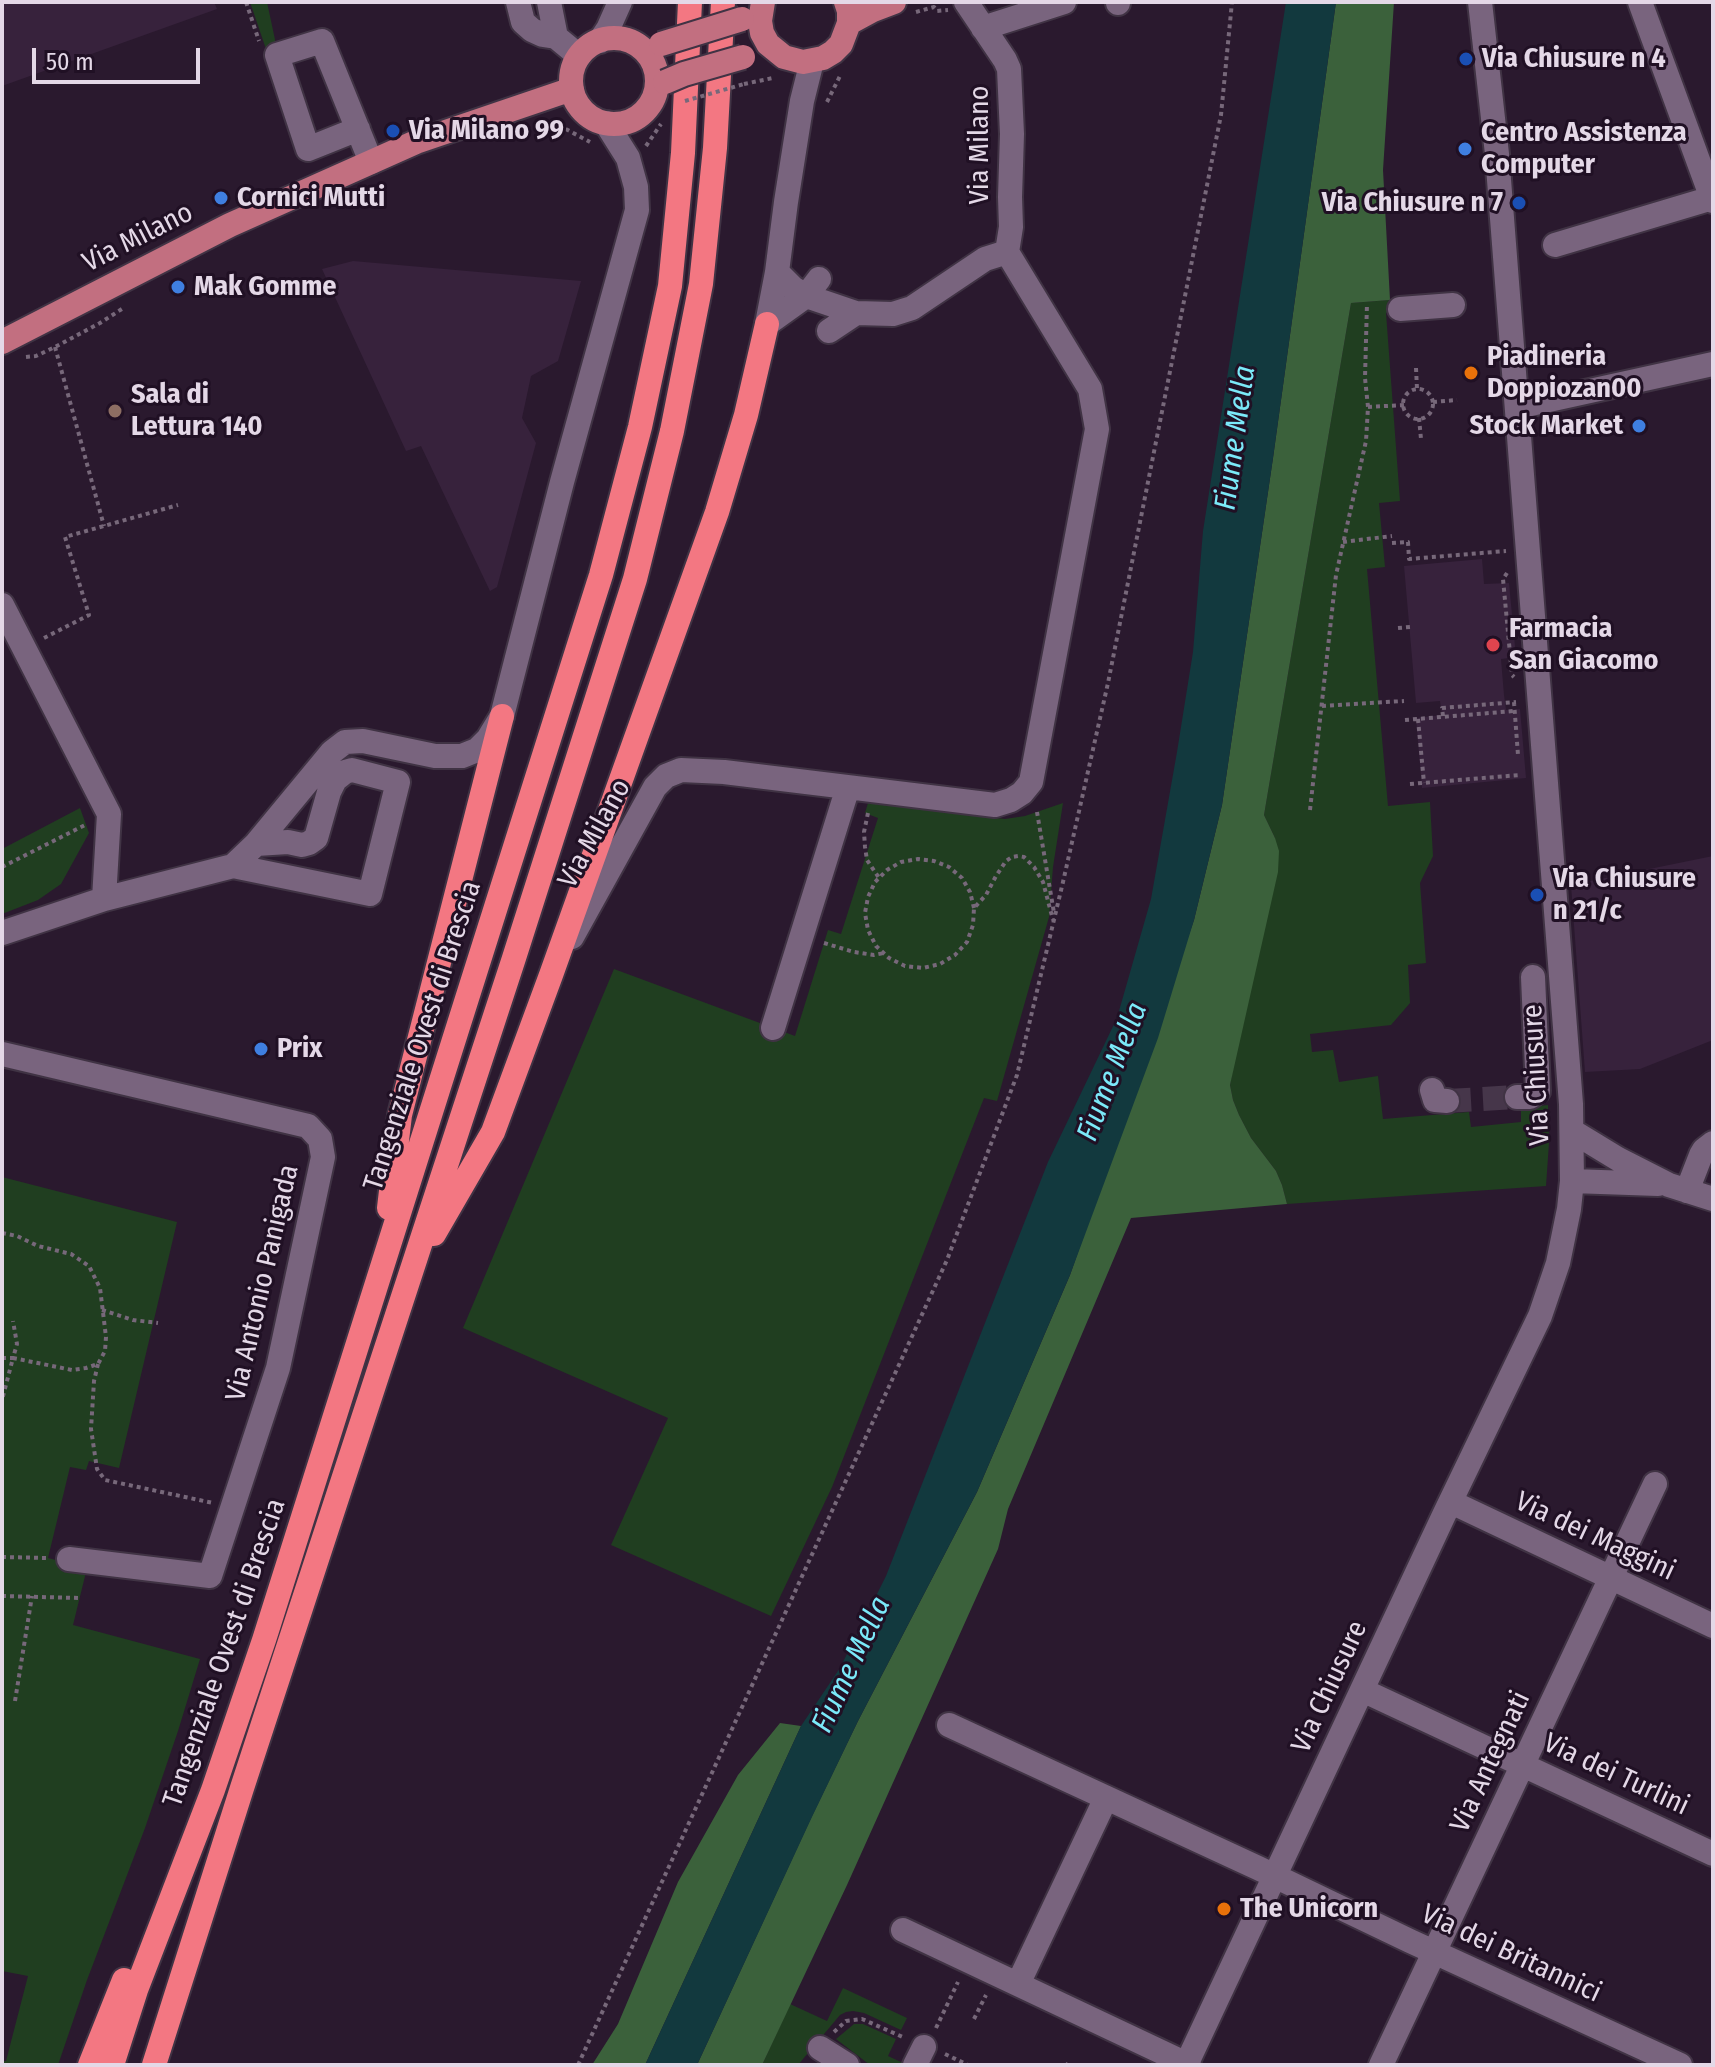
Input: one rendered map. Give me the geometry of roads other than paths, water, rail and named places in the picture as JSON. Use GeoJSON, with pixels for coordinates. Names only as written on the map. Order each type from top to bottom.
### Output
{"type":"FeatureCollection","features":[{"type":"Feature","properties":{"kind":"highway","name":"Tangenziale Ovest di Brescia"},"geometry":{"type":"LineString","coordinates":[[112,2065],[136,1990],[213,1790],[264,1640],[601,575],[640,427],[670,286],[683,153],[690,2]]}},
{"type":"Feature","properties":{"kind":"highway","name":"Tangenziale Ovest di Brescia"},"geometry":{"type":"LineString","coordinates":[[154,2065],[635,579],[668,445],[701,284],[715,148],[723,2]]}},
{"type":"Feature","properties":{"kind":"highway"},"geometry":{"type":"LineString","coordinates":[[408,1277],[493,1132],[717,512],[746,415],[767,324]]}},
{"type":"Feature","properties":{"kind":"highway"},"geometry":{"type":"LineString","coordinates":[[383,1262],[400,1115],[502,716]]}},
{"type":"Feature","properties":{"kind":"highway"},"geometry":{"type":"LineString","coordinates":[[90,2065],[161,1884],[213,1790]]}},
{"type":"Feature","properties":{"kind":"highway"},"geometry":{"type":"LineString","coordinates":[[162,2065],[168,2023]]}},
{"type":"Feature","properties":{"kind":"main road"},"geometry":{"type":"LineString","coordinates":[[776,52],[743,57],[684,74],[643,112],[632,120],[620,123],[597,120],[580,108],[572,89],[572,72],[579,56],[600,41],[620,38],[650,45],[755,10],[762,33],[776,52],[793,61],[812,61],[823,58],[841,44],[848,12],[873,10],[894,2]]}},
{"type":"Feature","properties":{"kind":"main road"},"geometry":{"type":"LineString","coordinates":[[650,45],[657,79],[666,91]]}},
{"type":"Feature","properties":{"kind":"main road","name":"Via Milano"},"geometry":{"type":"LineString","coordinates":[[9,351],[230,225],[416,142],[572,89]]}},
{"type":"Feature","properties":{"kind":"street"},"geometry":{"type":"LineString","coordinates":[[518,2],[523,22],[532,30],[556,37],[579,56]]}},
{"type":"Feature","properties":{"kind":"street"},"geometry":{"type":"LineString","coordinates":[[549,2],[556,37]]}},
{"type":"Feature","properties":{"kind":"street"},"geometry":{"type":"LineString","coordinates":[[600,41],[620,2]]}},
{"type":"Feature","properties":{"kind":"street","name":"Via Milano"},"geometry":{"type":"LineString","coordinates":[[551,975],[655,787],[666,776],[681,770],[724,772],[995,805],[1022,793],[1031,782],[1097,429],[1090,389],[1007,252],[1011,227],[1009,69],[966,2]]}},
{"type":"Feature","properties":{"kind":"street"},"geometry":{"type":"LineString","coordinates":[[983,28],[1064,2]]}},
{"type":"Feature","properties":{"kind":"street","name":"Via Chiusure"},"geometry":{"type":"LineString","coordinates":[[1187,2065],[1545,1303],[1564,1236],[1572,1181],[1572,1131],[1517,407],[1497,154],[1480,2]]}},
{"type":"Feature","properties":{"kind":"street"},"geometry":{"type":"LineString","coordinates":[[1555,245],[1712,200],[1640,2]]}},
{"type":"Feature","properties":{"kind":"street"},"geometry":{"type":"LineString","coordinates":[[767,324],[802,101],[812,61]]}},
{"type":"Feature","properties":{"kind":"street"},"geometry":{"type":"LineString","coordinates":[[233,866],[256,844],[332,752],[345,742],[363,741],[435,756],[462,756],[477,750],[488,739],[502,716],[637,210],[636,187],[628,158],[606,123]]}},
{"type":"Feature","properties":{"kind":"street"},"geometry":{"type":"LineString","coordinates":[[358,129],[371,162]]}},
{"type":"Feature","properties":{"kind":"street"},"geometry":{"type":"LineString","coordinates":[[777,272],[793,288],[812,288],[866,309],[893,314],[912,308],[985,259],[1007,252]]}},
{"type":"Feature","properties":{"kind":"street"},"geometry":{"type":"LineString","coordinates":[[767,324],[812,288]]}},
{"type":"Feature","properties":{"kind":"street"},"geometry":{"type":"LineString","coordinates":[[1400,309],[1453,305]]}},
{"type":"Feature","properties":{"kind":"street"},"geometry":{"type":"LineString","coordinates":[[829,331],[866,309]]}},
{"type":"Feature","properties":{"kind":"street"},"geometry":{"type":"LineString","coordinates":[[1517,407],[1713,364]]}},
{"type":"Feature","properties":{"kind":"street"},"geometry":{"type":"LineString","coordinates":[[2,605],[109,814],[104,899]]}},
{"type":"Feature","properties":{"kind":"street"},"geometry":{"type":"LineString","coordinates":[[2,933],[104,899],[233,866],[370,894],[398,782],[352,770],[345,772],[335,780],[329,792],[316,838],[302,845],[288,842],[256,844]]}},
{"type":"Feature","properties":{"kind":"street"},"geometry":{"type":"LineString","coordinates":[[773,1028],[848,787]]}},
{"type":"Feature","properties":{"kind":"street"},"geometry":{"type":"LineString","coordinates":[[1517,1097],[1530,1097],[1536,1094],[1538,1087],[1533,977]]}},
{"type":"Feature","properties":{"kind":"street","name":"Via Antonio Panigada"},"geometry":{"type":"LineString","coordinates":[[2,1054],[308,1126],[320,1139],[323,1157],[278,1368],[210,1576],[69,1559]]}},
{"type":"Feature","properties":{"kind":"street"},"geometry":{"type":"LineString","coordinates":[[1572,1131],[1618,1159],[1678,1188],[1713,1199]]}},
{"type":"Feature","properties":{"kind":"street"},"geometry":{"type":"LineString","coordinates":[[1678,1188],[1713,1143]]}},
{"type":"Feature","properties":{"kind":"street"},"geometry":{"type":"LineString","coordinates":[[1572,1181],[1678,1188]]}},
{"type":"Feature","properties":{"kind":"street","name":"Via Antegnati"},"geometry":{"type":"LineString","coordinates":[[1381,2065],[1655,1484]]}},
{"type":"Feature","properties":{"kind":"street","name":"Via dei Maggini"},"geometry":{"type":"LineString","coordinates":[[1451,1502],[1713,1626]]}},
{"type":"Feature","properties":{"kind":"street","name":"Via dei Turlini"},"geometry":{"type":"LineString","coordinates":[[1362,1690],[1713,1854]]}},
{"type":"Feature","properties":{"kind":"street","name":"Via dei Britannici"},"geometry":{"type":"LineString","coordinates":[[949,1725],[1680,2065]]}},
{"type":"Feature","properties":{"kind":"street"},"geometry":{"type":"LineString","coordinates":[[1018,1984],[1106,1798]]}},
{"type":"Feature","properties":{"kind":"street"},"geometry":{"type":"LineString","coordinates":[[903,1930],[1187,2065]]}},
{"type":"Feature","properties":{"kind":"street"},"geometry":{"type":"LineString","coordinates":[[820,2048],[847,2065]]}},
{"type":"Feature","properties":{"kind":"water","name":"Fiume Mella"},"geometry":{"type":"Polygon","coordinates":[[[1286,2],[1336,2],[1222,805],[1194,920],[1158,1038],[1070,1275],[977,1492],[858,1721],[697,2065],[645,2065],[801,1726],[840,1668],[886,1576],[1048,1162],[1117,1018],[1151,899],[1177,752],[1193,652],[1203,531],[1286,2]]]}},
{"type":"Feature","properties":{"kind":"tunnel"},"geometry":{"type":"LineString","coordinates":[[1447,1101],[1517,1097]]}},
{"type":"Feature","properties":{"kind":"place","name":"Via Chiusure n 4"},"geometry":{"type":"Point","coordinates":[1466,59]}},
{"type":"Feature","properties":{"kind":"place","name":"Via Milano 99"},"geometry":{"type":"Point","coordinates":[393,131]}},
{"type":"Feature","properties":{"kind":"place","name":"Centro Assistenza Computer"},"geometry":{"type":"Point","coordinates":[1465,149]}},
{"type":"Feature","properties":{"kind":"place","name":"Cornici Mutti"},"geometry":{"type":"Point","coordinates":[221,198]}},
{"type":"Feature","properties":{"kind":"place","name":"Via Chiusure n 7"},"geometry":{"type":"Point","coordinates":[1519,203]}},
{"type":"Feature","properties":{"kind":"place","name":"Mak Gomme"},"geometry":{"type":"Point","coordinates":[178,287]}},
{"type":"Feature","properties":{"kind":"place","name":"Piadineria Doppiozan00"},"geometry":{"type":"Point","coordinates":[1471,373]}},
{"type":"Feature","properties":{"kind":"place","name":"Sala di Lettura 140"},"geometry":{"type":"Point","coordinates":[115,411]}},
{"type":"Feature","properties":{"kind":"place","name":"Stock Market"},"geometry":{"type":"Point","coordinates":[1639,426]}},
{"type":"Feature","properties":{"kind":"place","name":"Farmacia San Giacomo"},"geometry":{"type":"Point","coordinates":[1493,645]}},
{"type":"Feature","properties":{"kind":"place","name":"Via Chiusure n 21/c"},"geometry":{"type":"Point","coordinates":[1537,895]}},
{"type":"Feature","properties":{"kind":"place","name":"Prix"},"geometry":{"type":"Point","coordinates":[261,1049]}},
{"type":"Feature","properties":{"kind":"place","name":"The Unicorn"},"geometry":{"type":"Point","coordinates":[1224,1909]}}]}
